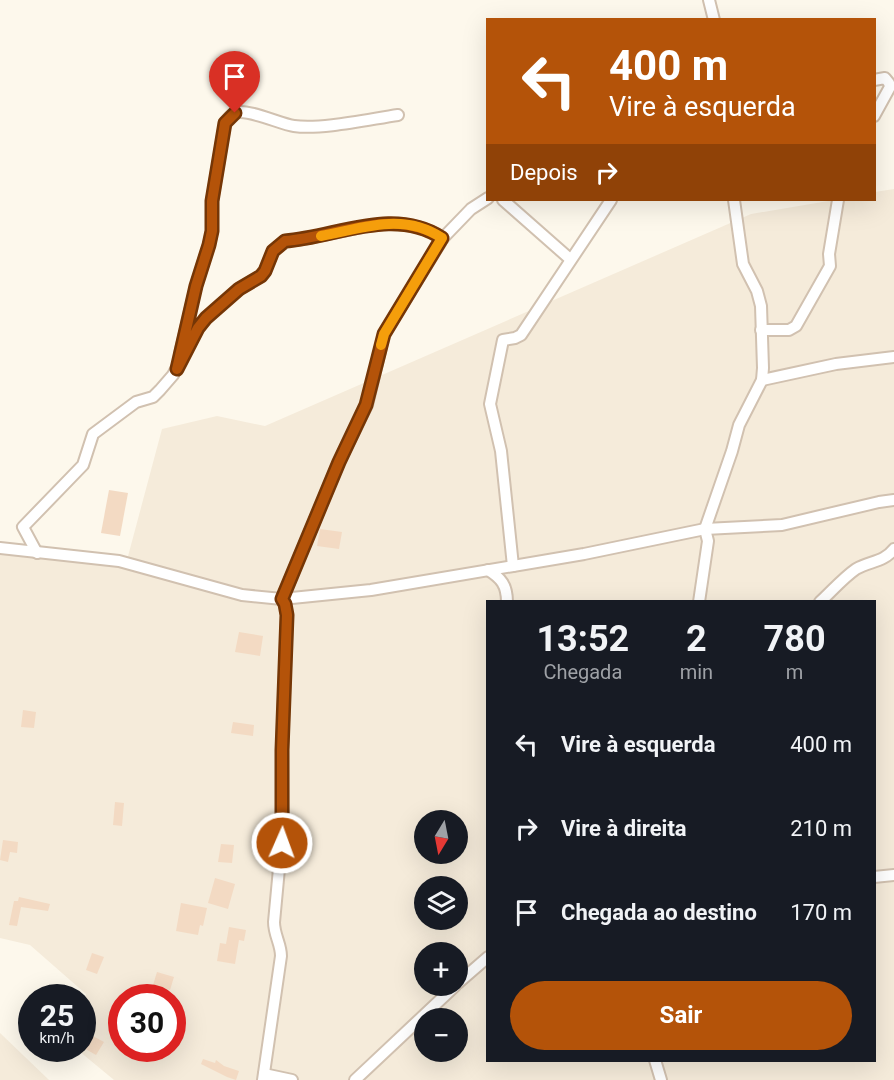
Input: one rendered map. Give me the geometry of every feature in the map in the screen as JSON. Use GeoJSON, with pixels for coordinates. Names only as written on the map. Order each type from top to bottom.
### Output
{"type":"FeatureCollection","features":[{"type":"Feature","properties":{"kind":"street"},"geometry":{"type":"LineString","coordinates":[[710,0],[714,18]]}},
{"type":"Feature","properties":{"kind":"street"},"geometry":{"type":"LineString","coordinates":[[876,80],[885,78],[890,87],[876,113]]}},
{"type":"Feature","properties":{"kind":"street"},"geometry":{"type":"LineString","coordinates":[[177,369],[196,286],[212,231],[212,201],[225,123],[229,117],[243,112],[305,127],[398,115]]}},
{"type":"Feature","properties":{"kind":"street"},"geometry":{"type":"LineString","coordinates":[[282,599],[339,462],[366,405],[384,334],[442,238],[471,209],[486,199]]}},
{"type":"Feature","properties":{"kind":"street"},"geometry":{"type":"LineString","coordinates":[[504,201],[570,259]]}},
{"type":"Feature","properties":{"kind":"street"},"geometry":{"type":"LineString","coordinates":[[513,566],[501,452],[490,404],[503,340],[521,335],[609,201]]}},
{"type":"Feature","properties":{"kind":"street"},"geometry":{"type":"LineString","coordinates":[[699,600],[708,541],[705,529],[739,425],[762,380],[761,306],[757,291],[743,264],[734,201]]}},
{"type":"Feature","properties":{"kind":"street"},"geometry":{"type":"LineString","coordinates":[[761,330],[789,330],[796,326],[830,266],[829,254],[838,201]]}},
{"type":"Feature","properties":{"kind":"street"},"geometry":{"type":"LineString","coordinates":[[37,553],[23,527],[83,465],[93,434],[136,402],[153,397],[177,369],[198,328],[206,318],[239,289],[261,276],[273,251],[285,241],[388,223],[424,229],[442,238]]}},
{"type":"Feature","properties":{"kind":"street"},"geometry":{"type":"LineString","coordinates":[[762,380],[836,364],[894,357]]}},
{"type":"Feature","properties":{"kind":"street"},"geometry":{"type":"LineString","coordinates":[[0,548],[119,561],[242,596],[282,599],[371,590],[513,566],[705,529],[782,525],[894,500]]}},
{"type":"Feature","properties":{"kind":"street"},"geometry":{"type":"LineString","coordinates":[[822,600],[855,570],[882,560],[894,549]]}},
{"type":"Feature","properties":{"kind":"street"},"geometry":{"type":"LineString","coordinates":[[488,570],[499,576],[505,585],[507,600]]}},
{"type":"Feature","properties":{"kind":"street"},"geometry":{"type":"LineString","coordinates":[[282,599],[287,615],[282,750],[283,826],[274,930],[282,956],[264,1077],[292,1080]]}},
{"type":"Feature","properties":{"kind":"street"},"geometry":{"type":"LineString","coordinates":[[876,877],[894,875]]}},
{"type":"Feature","properties":{"kind":"street"},"geometry":{"type":"LineString","coordinates":[[468,974],[486,959]]}},
{"type":"Feature","properties":{"kind":"street"},"geometry":{"type":"LineString","coordinates":[[355,1080],[443,996]]}},
{"type":"Feature","properties":{"kind":"street"},"geometry":{"type":"LineString","coordinates":[[656,1062],[661,1080]]}},
{"type":"Feature","properties":{"kind":"shaded area"},"geometry":{"type":"Polygon","coordinates":[[[894,189],[894,1080],[114,1080],[92,1062],[96,1062],[96,984],[75,984],[30,945],[0,938],[0,546],[127,560],[162,429],[217,416],[265,426],[751,214],[828,201],[876,201],[876,192],[894,189]]]}},
{"type":"Feature","properties":{"kind":"shaded area"},"geometry":{"type":"Polygon","coordinates":[[[0,1033],[18,1050],[18,1062],[30,1062],[49,1080],[0,1080],[0,1033]]]}},
{"type":"Feature","properties":{"kind":"building"},"geometry":{"type":"Polygon","coordinates":[[[109,490],[128,493],[120,536],[101,533],[109,490]]]}},
{"type":"Feature","properties":{"kind":"building"},"geometry":{"type":"Polygon","coordinates":[[[320,529],[342,532],[339,549],[317,546],[320,529]]]}},
{"type":"Feature","properties":{"kind":"building"},"geometry":{"type":"Polygon","coordinates":[[[239,632],[263,636],[260,656],[235,652],[239,632]]]}},
{"type":"Feature","properties":{"kind":"building"},"geometry":{"type":"Polygon","coordinates":[[[23,710],[36,712],[34,728],[21,727],[23,710]]]}},
{"type":"Feature","properties":{"kind":"building"},"geometry":{"type":"Polygon","coordinates":[[[233,722],[254,725],[253,736],[231,733],[233,722]]]}},
{"type":"Feature","properties":{"kind":"building"},"geometry":{"type":"Polygon","coordinates":[[[115,802],[124,803],[122,826],[113,825],[115,802]]]}},
{"type":"Feature","properties":{"kind":"building"},"geometry":{"type":"Polygon","coordinates":[[[3,840],[18,842],[17,853],[10,852],[8,862],[0,860],[3,840]]]}},
{"type":"Feature","properties":{"kind":"building"},"geometry":{"type":"Polygon","coordinates":[[[221,844],[234,845],[232,863],[218,862],[221,844]]]}},
{"type":"Feature","properties":{"kind":"building"},"geometry":{"type":"Polygon","coordinates":[[[215,878],[235,884],[228,909],[208,903],[215,878]]]}},
{"type":"Feature","properties":{"kind":"building"},"geometry":{"type":"Polygon","coordinates":[[[19,897],[50,904],[48,911],[21,907],[17,926],[9,925],[14,901],[18,901],[19,897]]]}},
{"type":"Feature","properties":{"kind":"building"},"geometry":{"type":"Polygon","coordinates":[[[181,903],[207,908],[203,926],[200,925],[198,935],[176,931],[181,903]]]}},
{"type":"Feature","properties":{"kind":"building"},"geometry":{"type":"Polygon","coordinates":[[[229,927],[246,930],[244,941],[239,940],[235,964],[217,961],[220,943],[226,944],[229,927]]]}},
{"type":"Feature","properties":{"kind":"building"},"geometry":{"type":"Polygon","coordinates":[[[92,953],[104,957],[97,974],[86,970],[92,953]]]}},
{"type":"Feature","properties":{"kind":"building"},"geometry":{"type":"Polygon","coordinates":[[[157,972],[174,977],[172,984],[153,984],[157,972]]]}},
{"type":"Feature","properties":{"kind":"building"},"geometry":{"type":"Polygon","coordinates":[[[96,1038],[104,1042],[96,1055],[96,1038]]]}},
{"type":"Feature","properties":{"kind":"building"},"geometry":{"type":"Polygon","coordinates":[[[203,1059],[215,1063],[216,1060],[224,1066],[239,1071],[236,1080],[201,1064],[203,1059]]]}},
{"type":"Feature","properties":{"kind":"slow traffic"},"geometry":{"type":"LineString","coordinates":[[321,236],[388,223],[424,229],[442,238],[384,334],[381,345]]}},
{"type":"Feature","properties":{"kind":"route"},"geometry":{"type":"LineString","coordinates":[[235,113],[225,123],[212,201],[212,231],[196,286],[177,369],[198,328],[206,318],[239,289],[261,276],[273,251],[285,241],[388,223],[424,229],[442,238],[384,334],[370,395],[339,462],[282,599],[287,615],[282,750],[282,843]]}}]}
